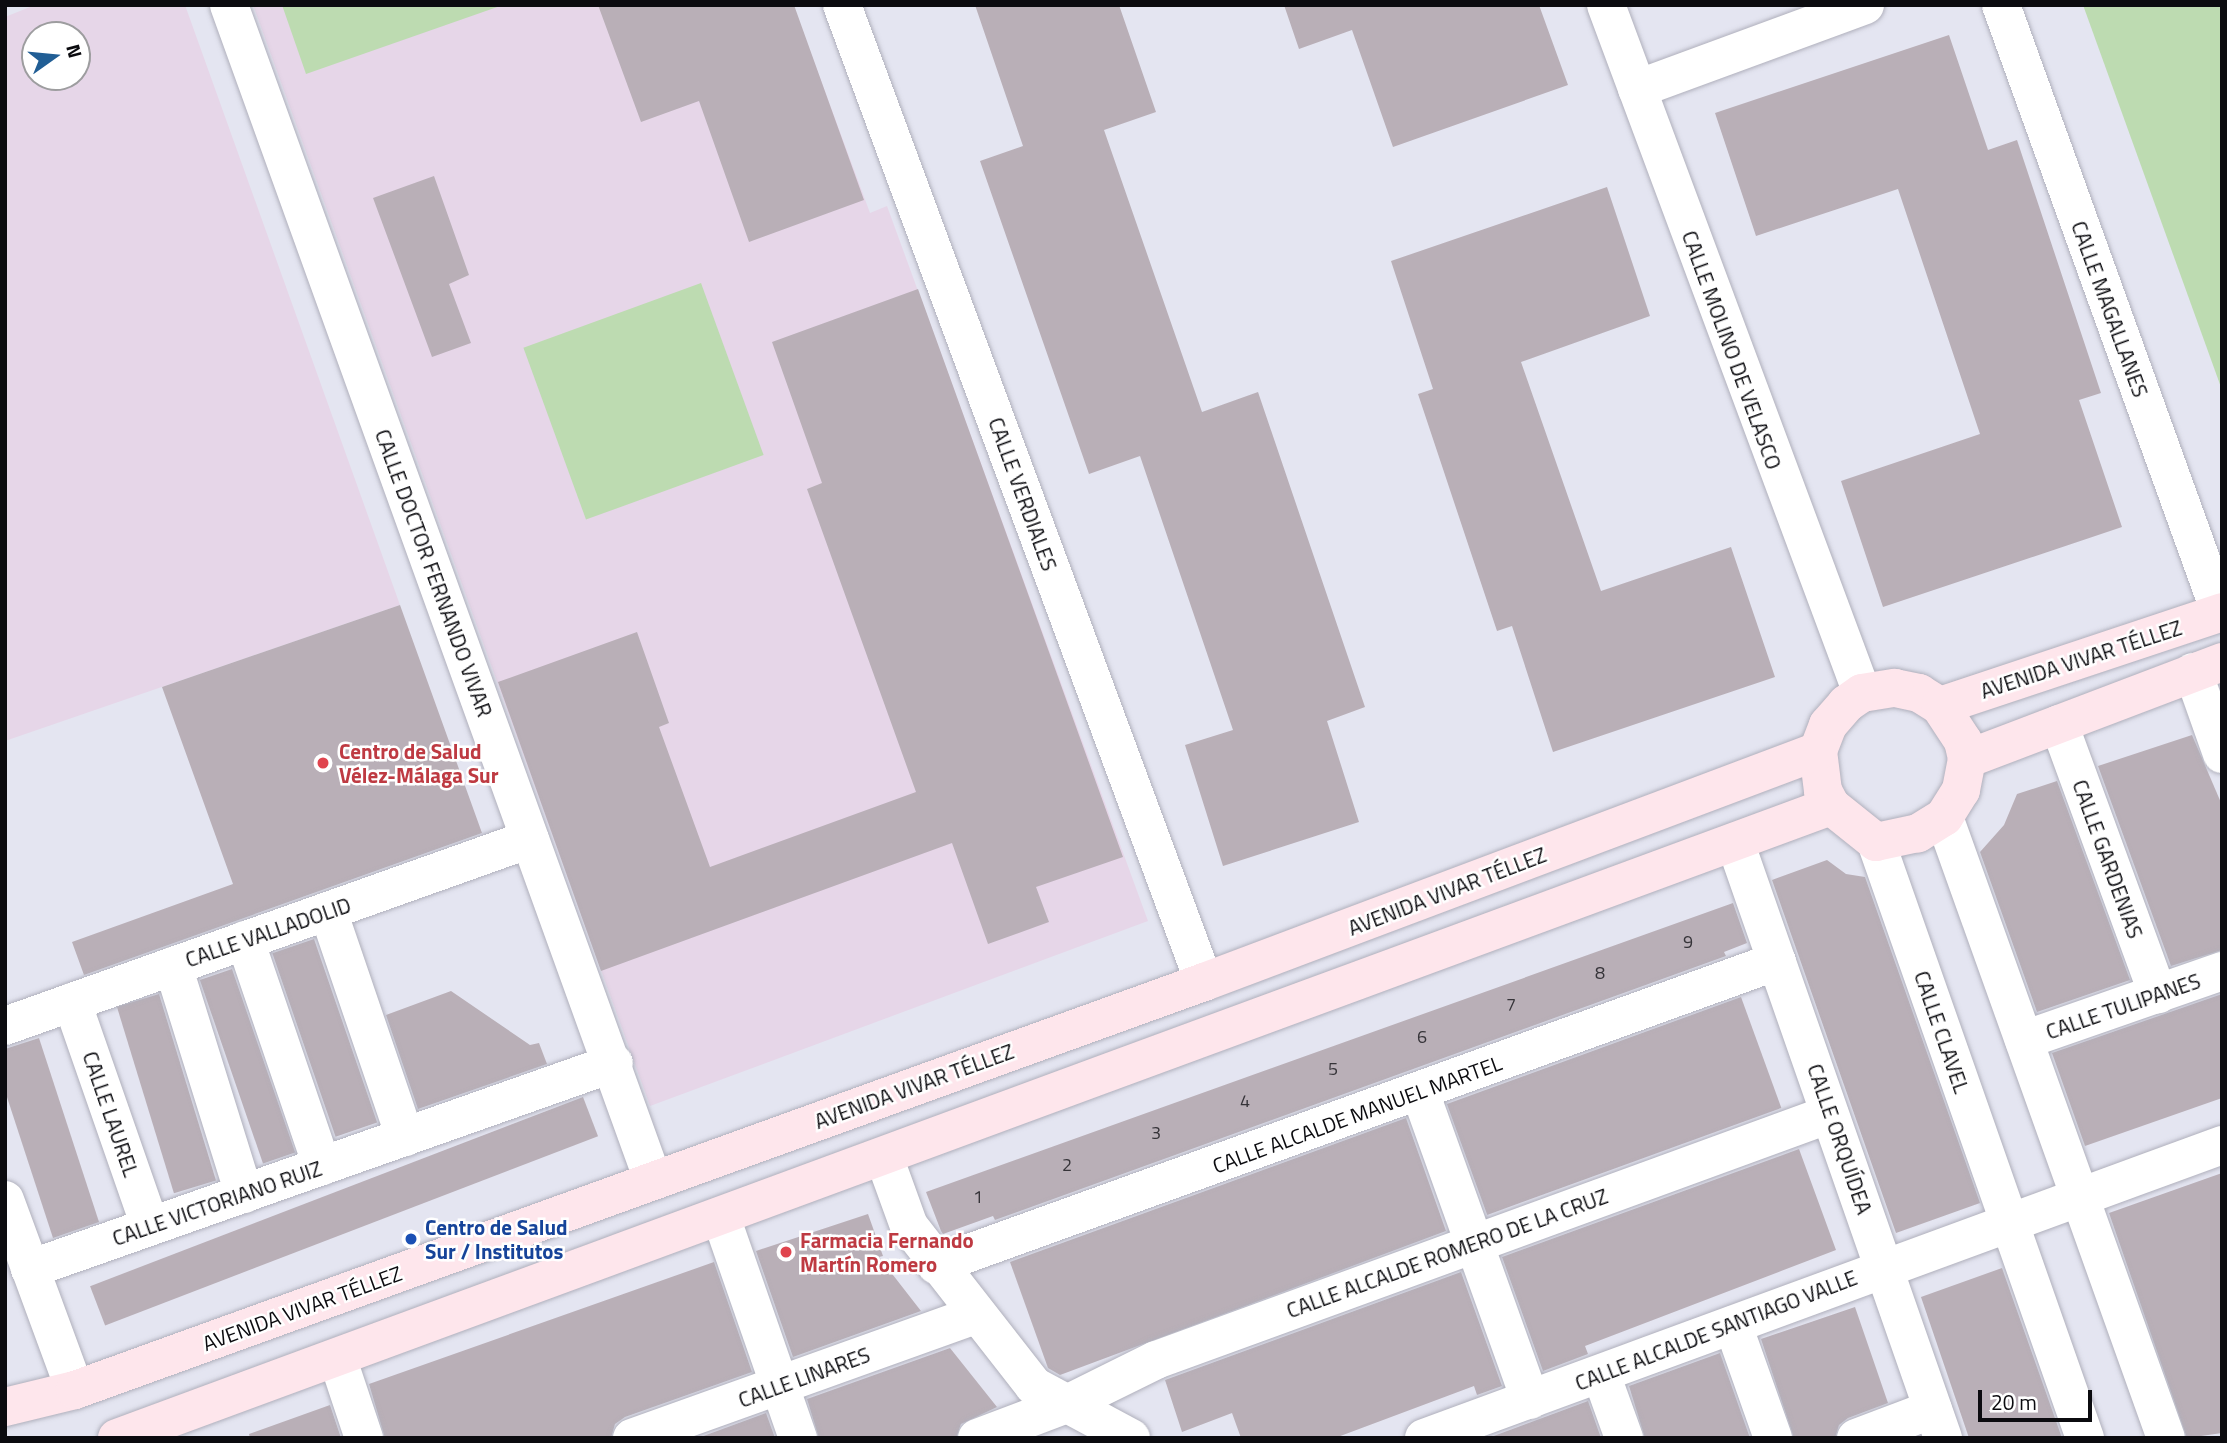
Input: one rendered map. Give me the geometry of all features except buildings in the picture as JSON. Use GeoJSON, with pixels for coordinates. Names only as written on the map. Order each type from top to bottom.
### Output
{"type":"FeatureCollection","features":[{"type":"Feature","properties":{"kind":"street","name":"CALLE DOCTOR FERNANDO VIVAR"},"geometry":{"type":"LineString","coordinates":[[229,5],[530,839],[614,1063],[653,1180]]}},
{"type":"Feature","properties":{"kind":"street","name":"CALLE VERDIALES"},"geometry":{"type":"LineString","coordinates":[[842,5],[1204,982]]}},
{"type":"Feature","properties":{"kind":"street","name":"CALLE MOLINO DE VELASCO"},"geometry":{"type":"LineString","coordinates":[[1606,5],[1861,693]]}},
{"type":"Feature","properties":{"kind":"street"},"geometry":{"type":"LineString","coordinates":[[1637,89],[1865,5]]}},
{"type":"Feature","properties":{"kind":"street","name":"CALLE MAGALLANES"},"geometry":{"type":"LineString","coordinates":[[2001,5],[2221,612]]}},
{"type":"Feature","properties":{"kind":"street","name":"AVENIDA VIVAR TÉLLEZ"},"geometry":{"type":"LineString","coordinates":[[1940,706],[2221,612]]}},
{"type":"Feature","properties":{"kind":"street"},"geometry":{"type":"LineString","coordinates":[[1967,759],[2207,667],[2222,754]]}},
{"type":"Feature","properties":{"kind":"street"},"geometry":{"type":"LineString","coordinates":[[1895,688],[1919,693],[1940,706],[1963,741],[1967,759],[1961,790],[1944,817],[1918,833],[1876,842],[1831,806],[1823,791],[1818,751],[1828,725],[1861,693],[1895,688]]}},
{"type":"Feature","properties":{"kind":"street","name":"CALLE GARDENIAS"},"geometry":{"type":"LineString","coordinates":[[2059,724],[2158,994]]}},
{"type":"Feature","properties":{"kind":"street","name":"AVENIDA VIVAR TÉLLEZ"},"geometry":{"type":"LineString","coordinates":[[5,1407],[75,1390],[1204,982],[1818,751]]}},
{"type":"Feature","properties":{"kind":"street"},"geometry":{"type":"LineString","coordinates":[[117,1438],[338,1360],[1831,806]]}},
{"type":"Feature","properties":{"kind":"street"},"geometry":{"type":"LineString","coordinates":[[1944,817],[2166,1438]]}},
{"type":"Feature","properties":{"kind":"street","name":"CALLE VALLADOLID"},"geometry":{"type":"LineString","coordinates":[[5,1026],[530,839]]}},
{"type":"Feature","properties":{"kind":"street","name":"CALLE ORQUÍDEA"},"geometry":{"type":"LineString","coordinates":[[1735,842],[1938,1424]]}},
{"type":"Feature","properties":{"kind":"street","name":"CALLE CLAVEL"},"geometry":{"type":"LineString","coordinates":[[1876,842],[2085,1438]]}},
{"type":"Feature","properties":{"kind":"street"},"geometry":{"type":"LineString","coordinates":[[328,911],[405,1137]]}},
{"type":"Feature","properties":{"kind":"street"},"geometry":{"type":"LineString","coordinates":[[245,940],[322,1166]]}},
{"type":"Feature","properties":{"kind":"street","name":"CALLE ALCALDE MANUEL MARTEL"},"geometry":{"type":"LineString","coordinates":[[936,1265],[1777,961]]}},
{"type":"Feature","properties":{"kind":"street"},"geometry":{"type":"LineString","coordinates":[[173,966],[244,1194]]}},
{"type":"Feature","properties":{"kind":"street","name":"CALLE TULIPANES"},"geometry":{"type":"LineString","coordinates":[[2024,1040],[2222,971]]}},
{"type":"Feature","properties":{"kind":"street","name":"CALLE LAUREL"},"geometry":{"type":"LineString","coordinates":[[72,1002],[150,1226]]}},
{"type":"Feature","properties":{"kind":"street","name":"CALLE VICTORIANO RUIZ"},"geometry":{"type":"LineString","coordinates":[[30,1269],[614,1063]]}},
{"type":"Feature","properties":{"kind":"street"},"geometry":{"type":"LineString","coordinates":[[1420,1092],[1530,1399]]}},
{"type":"Feature","properties":{"kind":"street","name":"CALLE ALCALDE ROMERO DE LA CRUZ"},"geometry":{"type":"LineString","coordinates":[[977,1438],[1068,1404],[1156,1360],[1830,1114]]}},
{"type":"Feature","properties":{"kind":"street"},"geometry":{"type":"LineString","coordinates":[[2008,1223],[2222,1145]]}},
{"type":"Feature","properties":{"kind":"street"},"geometry":{"type":"LineString","coordinates":[[884,1157],[909,1226],[936,1265],[1034,1386],[1131,1438]]}},
{"type":"Feature","properties":{"kind":"street"},"geometry":{"type":"LineString","coordinates":[[5,1200],[75,1390]]}},
{"type":"Feature","properties":{"kind":"street"},"geometry":{"type":"LineString","coordinates":[[721,1217],[798,1438]]}},
{"type":"Feature","properties":{"kind":"street","name":"CALLE ALCALDE SANTIAGO VALLE"},"geometry":{"type":"LineString","coordinates":[[1424,1438],[2008,1223]]}},
{"type":"Feature","properties":{"kind":"street","name":"CALLE LINARES"},"geometry":{"type":"LineString","coordinates":[[632,1438],[976,1315]]}},
{"type":"Feature","properties":{"kind":"street"},"geometry":{"type":"LineString","coordinates":[[1733,1325],[1773,1438]]}},
{"type":"Feature","properties":{"kind":"street"},"geometry":{"type":"LineString","coordinates":[[338,1360],[364,1438]]}},
{"type":"Feature","properties":{"kind":"street"},"geometry":{"type":"LineString","coordinates":[[1601,1374],[1624,1438]]}},
{"type":"Feature","properties":{"kind":"street"},"geometry":{"type":"LineString","coordinates":[[1856,1438],[1938,1424]]}},
{"type":"Feature","properties":{"kind":"shaded area"},"geometry":{"type":"Polygon","coordinates":[[[35,5],[185,5],[400,605],[5,741],[5,17],[35,5]]]}},
{"type":"Feature","properties":{"kind":"shaded area"},"geometry":{"type":"Polygon","coordinates":[[[253,5],[793,5],[870,213],[887,206],[1148,921],[650,1106],[253,5]]]}},
{"type":"Feature","properties":{"kind":"green space"},"geometry":{"type":"Polygon","coordinates":[[[282,5],[503,5],[306,74],[282,5]]]}},
{"type":"Feature","properties":{"kind":"green space"},"geometry":{"type":"Polygon","coordinates":[[[2083,5],[2222,5],[2222,390],[2083,5]]]}},
{"type":"Feature","properties":{"kind":"green space"},"geometry":{"type":"Polygon","coordinates":[[[701,283],[764,455],[586,520],[523,348],[701,283]]]}},
{"type":"Feature","properties":{"kind":"place","name":"Centro de Salud Vélez-Málaga Sur"},"geometry":{"type":"Point","coordinates":[323,763]}},
{"type":"Feature","properties":{"kind":"place","name":"Centro de Salud Sur / Institutos"},"geometry":{"type":"Point","coordinates":[411,1239]}},
{"type":"Feature","properties":{"kind":"place","name":"Farmacia Fernando Martín Romero"},"geometry":{"type":"Point","coordinates":[786,1252]}}]}
